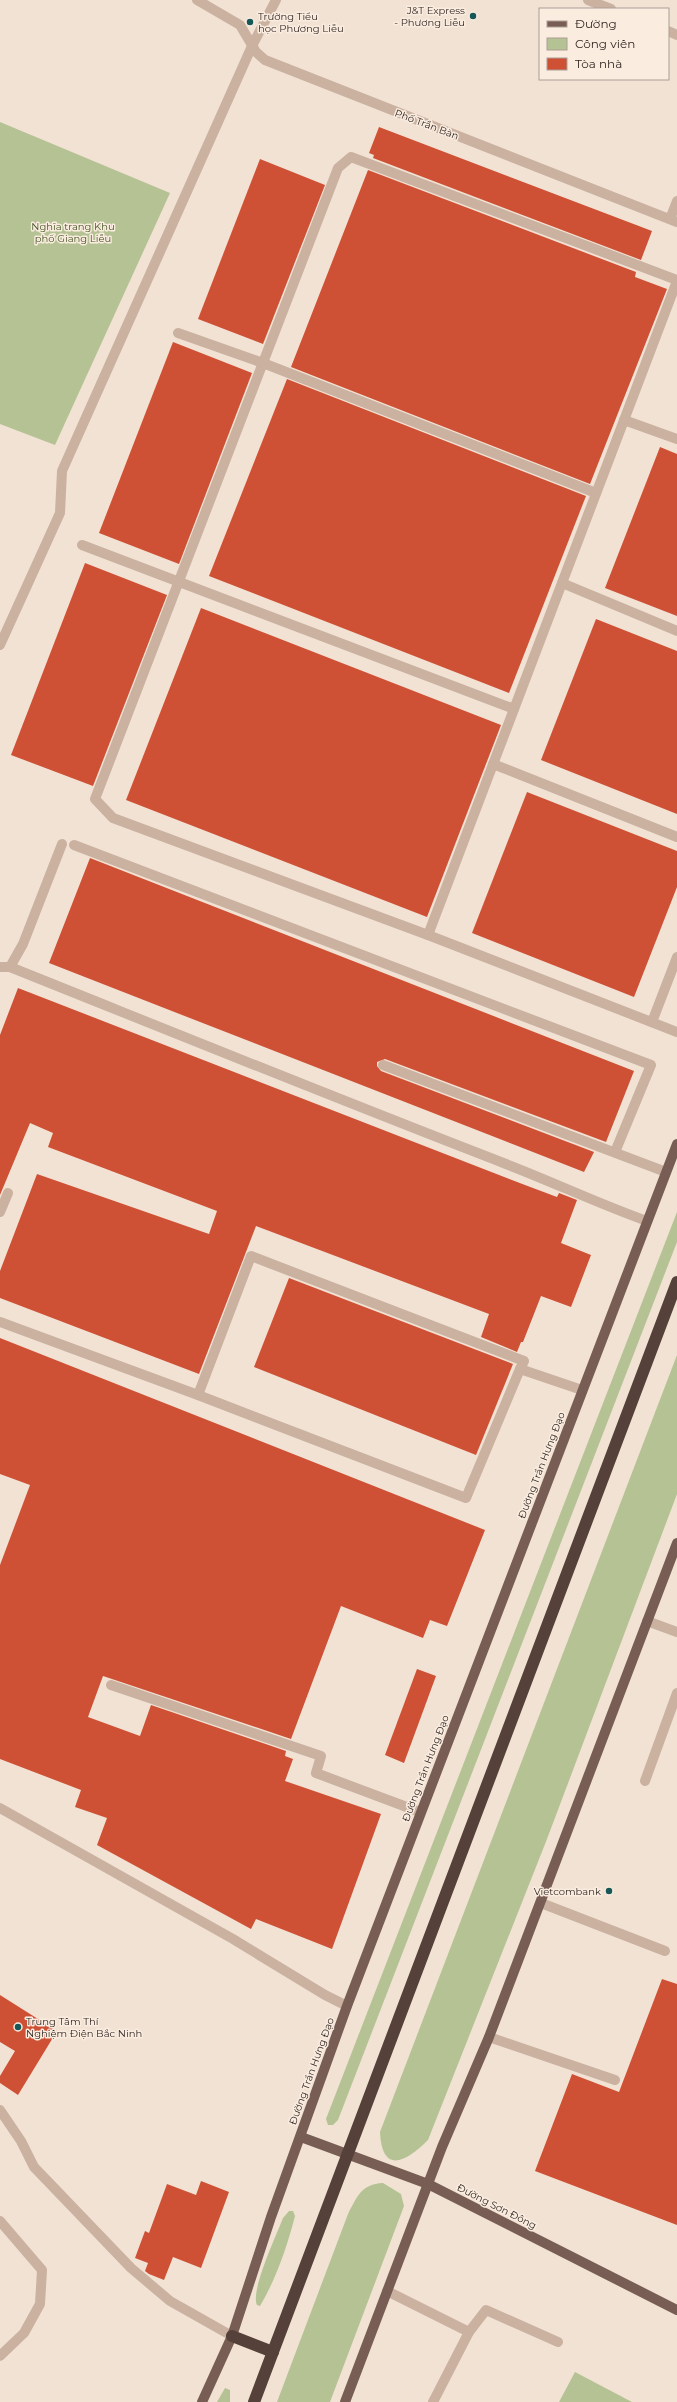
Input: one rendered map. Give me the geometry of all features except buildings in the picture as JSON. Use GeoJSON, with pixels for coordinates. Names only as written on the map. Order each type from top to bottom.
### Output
{"type":"FeatureCollection","features":[{"type":"Feature","properties":{"kind":"highway"},"geometry":{"type":"LineString","coordinates":[[254,2402],[677,1282]]}},
{"type":"Feature","properties":{"kind":"highway"},"geometry":{"type":"LineString","coordinates":[[232,2336],[273,2352]]}},
{"type":"Feature","properties":{"kind":"main road","name":"Đường Trần Hưng Đạo"},"geometry":{"type":"LineString","coordinates":[[202,2402],[232,2336],[271,2217],[347,2006],[677,1144]]}},
{"type":"Feature","properties":{"kind":"main road"},"geometry":{"type":"LineString","coordinates":[[345,2402],[428,2184],[489,2037],[541,1903],[677,1543]]}},
{"type":"Feature","properties":{"kind":"main road","name":"Đường Sơn Đông"},"geometry":{"type":"LineString","coordinates":[[301,2137],[428,2184],[677,2310]]}},
{"type":"Feature","properties":{"kind":"street","name":"Phố Trần Bàn"},"geometry":{"type":"LineString","coordinates":[[197,0],[240,25],[252,46],[265,60],[674,220]]}},
{"type":"Feature","properties":{"kind":"street"},"geometry":{"type":"LineString","coordinates":[[0,645],[60,513],[62,470],[252,46],[276,0]]}},
{"type":"Feature","properties":{"kind":"street"},"geometry":{"type":"LineString","coordinates":[[588,0],[608,8]]}},
{"type":"Feature","properties":{"kind":"street"},"geometry":{"type":"LineString","coordinates":[[428,935],[677,280],[351,157],[338,168],[95,799],[113,818],[428,935],[677,1032]]}},
{"type":"Feature","properties":{"kind":"street"},"geometry":{"type":"LineString","coordinates":[[674,220],[677,201]]}},
{"type":"Feature","properties":{"kind":"street"},"geometry":{"type":"LineString","coordinates":[[178,333],[263,363],[596,494]]}},
{"type":"Feature","properties":{"kind":"street"},"geometry":{"type":"LineString","coordinates":[[624,420],[677,439]]}},
{"type":"Feature","properties":{"kind":"street"},"geometry":{"type":"LineString","coordinates":[[82,545],[514,709]]}},
{"type":"Feature","properties":{"kind":"street"},"geometry":{"type":"LineString","coordinates":[[562,583],[677,631]]}},
{"type":"Feature","properties":{"kind":"street"},"geometry":{"type":"LineString","coordinates":[[493,764],[677,837]]}},
{"type":"Feature","properties":{"kind":"street"},"geometry":{"type":"LineString","coordinates":[[62,844],[23,944],[5,967],[364,1110],[527,1172],[599,1204],[647,1220]]}},
{"type":"Feature","properties":{"kind":"street"},"geometry":{"type":"LineString","coordinates":[[74,845],[651,1065],[615,1152]]}},
{"type":"Feature","properties":{"kind":"street"},"geometry":{"type":"LineString","coordinates":[[652,1022],[677,957]]}},
{"type":"Feature","properties":{"kind":"street"},"geometry":{"type":"LineString","coordinates":[[382,1064],[666,1172]]}},
{"type":"Feature","properties":{"kind":"street"},"geometry":{"type":"LineString","coordinates":[[0,1212],[8,1193]]}},
{"type":"Feature","properties":{"kind":"street"},"geometry":{"type":"LineString","coordinates":[[0,1322],[198,1395],[466,1498],[524,1361],[251,1256],[198,1395]]}},
{"type":"Feature","properties":{"kind":"street"},"geometry":{"type":"LineString","coordinates":[[520,1369],[582,1390]]}},
{"type":"Feature","properties":{"kind":"street"},"geometry":{"type":"LineString","coordinates":[[647,1621],[677,1632]]}},
{"type":"Feature","properties":{"kind":"street"},"geometry":{"type":"LineString","coordinates":[[111,1685],[321,1756],[316,1772],[420,1812]]}},
{"type":"Feature","properties":{"kind":"street"},"geometry":{"type":"LineString","coordinates":[[645,1781],[677,1693]]}},
{"type":"Feature","properties":{"kind":"street"},"geometry":{"type":"LineString","coordinates":[[0,1808],[233,1939],[325,1995],[347,2006]]}},
{"type":"Feature","properties":{"kind":"street"},"geometry":{"type":"LineString","coordinates":[[541,1903],[666,1951]]}},
{"type":"Feature","properties":{"kind":"street"},"geometry":{"type":"LineString","coordinates":[[489,2037],[615,2080]]}},
{"type":"Feature","properties":{"kind":"street"},"geometry":{"type":"LineString","coordinates":[[0,2110],[22,2141],[34,2167],[131,2268],[170,2301],[232,2336]]}},
{"type":"Feature","properties":{"kind":"street"},"geometry":{"type":"LineString","coordinates":[[0,2221],[42,2270],[40,2304],[24,2333],[0,2356]]}},
{"type":"Feature","properties":{"kind":"street"},"geometry":{"type":"LineString","coordinates":[[387,2290],[469,2332]]}},
{"type":"Feature","properties":{"kind":"street"},"geometry":{"type":"LineString","coordinates":[[433,2402],[469,2332],[486,2310],[558,2342]]}},
{"type":"Feature","properties":{"kind":"green space","name":"Nghĩa trang Khu phố Giang Liễu"},"geometry":{"type":"Polygon","coordinates":[[[0,122],[170,193],[55,445],[0,424],[0,122]]]}},
{"type":"Feature","properties":{"kind":"green space"},"geometry":{"type":"Polygon","coordinates":[[[677,1212],[677,1242],[338,2120],[333,2125],[328,2125],[326,2119],[677,1212]]]}},
{"type":"Feature","properties":{"kind":"green space"},"geometry":{"type":"Polygon","coordinates":[[[677,1355],[677,1494],[547,1839],[428,2140],[412,2154],[404,2158],[396,2160],[390,2159],[385,2154],[382,2146],[380,2132],[677,1355]]]}},
{"type":"Feature","properties":{"kind":"green space"},"geometry":{"type":"Polygon","coordinates":[[[383,2183],[401,2194],[404,2206],[330,2402],[277,2402],[348,2214],[361,2192],[370,2186],[383,2183]]]}},
{"type":"Feature","properties":{"kind":"green space"},"geometry":{"type":"Polygon","coordinates":[[[289,2211],[293,2211],[295,2216],[288,2239],[276,2274],[260,2306],[257,2305],[257,2288],[270,2249],[283,2218],[289,2211]]]}},
{"type":"Feature","properties":{"kind":"green space"},"geometry":{"type":"Polygon","coordinates":[[[575,2372],[632,2402],[559,2402],[575,2372]]]}},
{"type":"Feature","properties":{"kind":"green space"},"geometry":{"type":"Polygon","coordinates":[[[225,2388],[230,2390],[230,2402],[217,2402],[225,2388]]]}},
{"type":"Feature","properties":{"kind":"place","name":"J&T Express - Phương Liễu"},"geometry":{"type":"Point","coordinates":[473,16]}},
{"type":"Feature","properties":{"kind":"place","name":"Trường Tiểu học Phương Liễu"},"geometry":{"type":"Point","coordinates":[250,22]}},
{"type":"Feature","properties":{"kind":"place","name":"Vietcombank"},"geometry":{"type":"Point","coordinates":[609,1891]}},
{"type":"Feature","properties":{"kind":"place","name":"Trung Tâm Thí Nghiệm Điện Bắc Ninh"},"geometry":{"type":"Point","coordinates":[18,2027]}}]}
